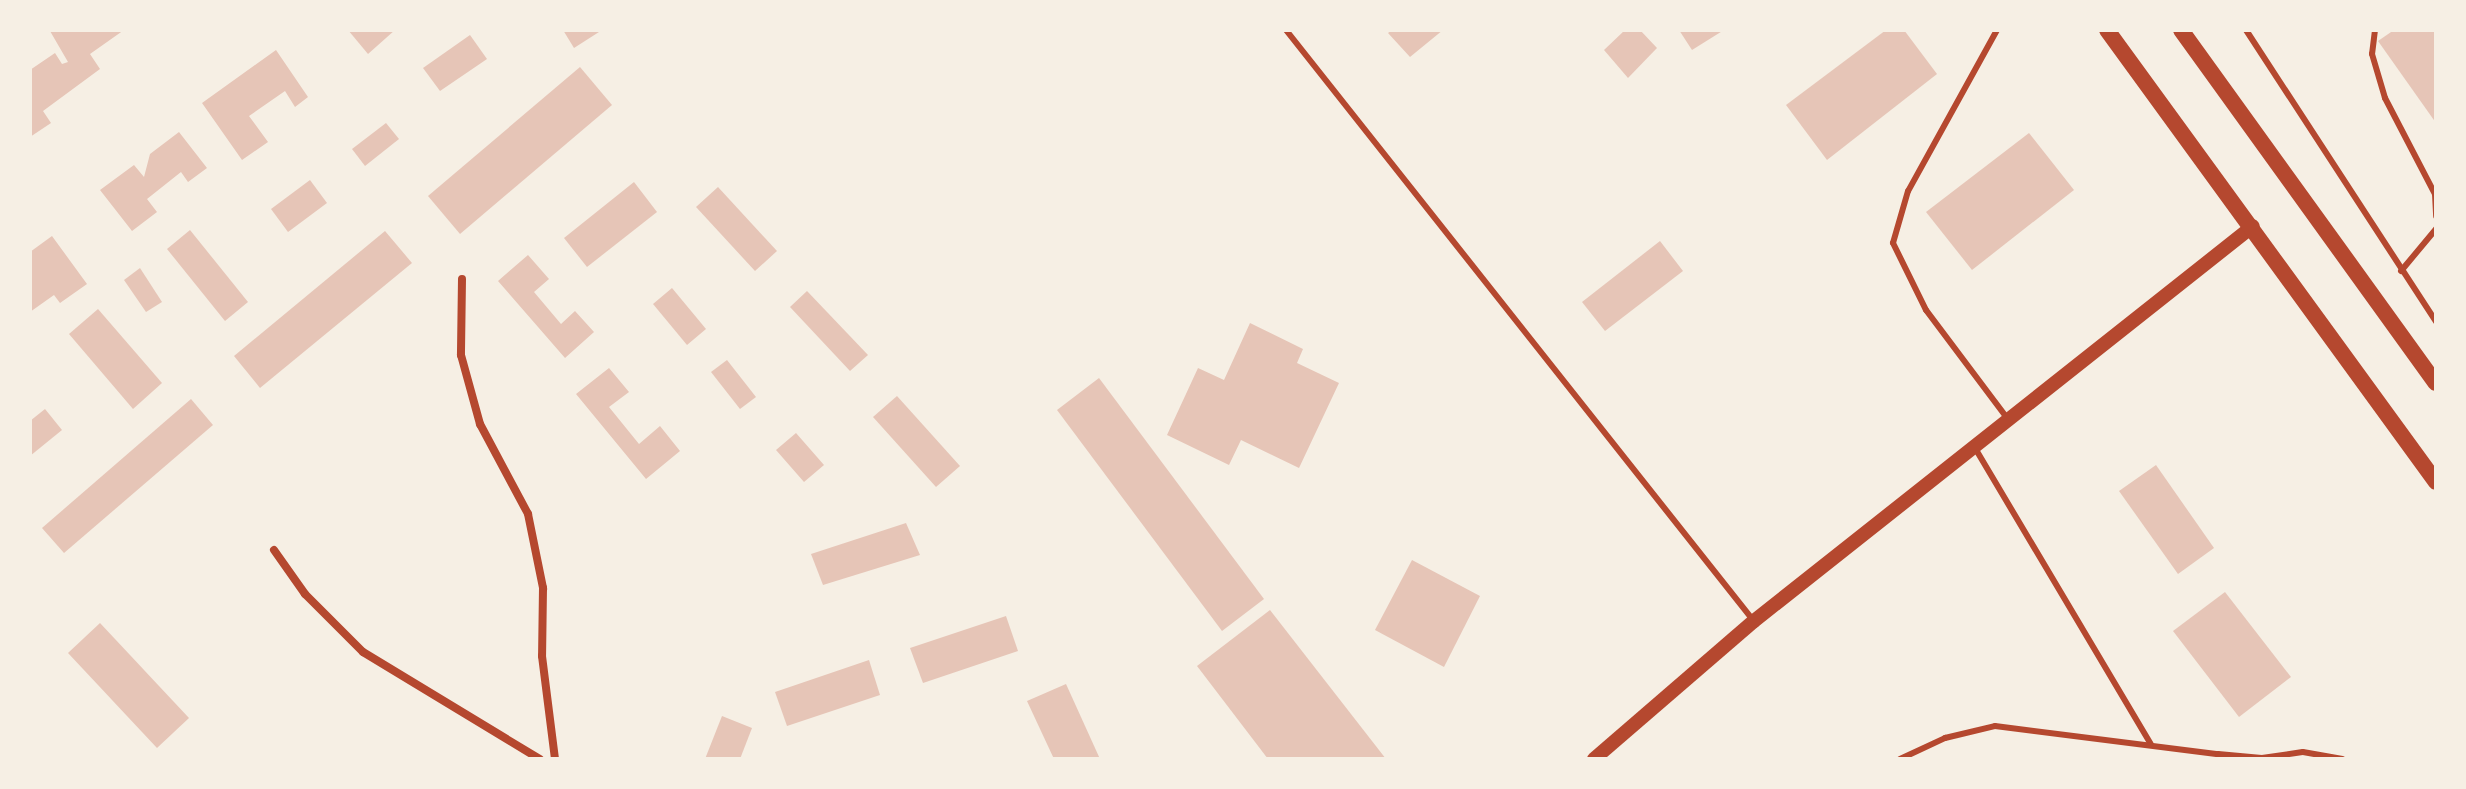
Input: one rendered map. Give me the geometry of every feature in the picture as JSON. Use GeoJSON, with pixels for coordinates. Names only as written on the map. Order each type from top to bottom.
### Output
{"type":"FeatureCollection","features":[{"type":"Feature","properties":{"kind":"main road"},"geometry":{"type":"LineString","coordinates":[[2107,30],[2253,226],[2436,482]]}},
{"type":"Feature","properties":{"kind":"main road"},"geometry":{"type":"LineString","coordinates":[[2181,30],[2436,383]]}},
{"type":"Feature","properties":{"kind":"street"},"geometry":{"type":"LineString","coordinates":[[1594,759],[1754,621],[1973,444],[2253,226]]}},
{"type":"Feature","properties":{"kind":"street"},"geometry":{"type":"LineString","coordinates":[[462,279],[461,355],[480,424],[528,514],[543,588],[542,656],[555,759]]}},
{"type":"Feature","properties":{"kind":"street"},"geometry":{"type":"LineString","coordinates":[[274,550],[305,594],[363,652],[540,759]]}},
{"type":"Feature","properties":{"kind":"lane"},"geometry":{"type":"LineString","coordinates":[[1286,30],[1754,621]]}},
{"type":"Feature","properties":{"kind":"lane"},"geometry":{"type":"LineString","coordinates":[[1997,30],[1908,191],[1893,243],[1926,310],[2007,418]]}},
{"type":"Feature","properties":{"kind":"lane"},"geometry":{"type":"LineString","coordinates":[[2246,30],[2436,321]]}},
{"type":"Feature","properties":{"kind":"lane"},"geometry":{"type":"LineString","coordinates":[[2375,30],[2372,54],[2385,98],[2435,194],[2436,216]]}},
{"type":"Feature","properties":{"kind":"lane"},"geometry":{"type":"LineString","coordinates":[[2401,271],[2436,229]]}},
{"type":"Feature","properties":{"kind":"lane"},"geometry":{"type":"LineString","coordinates":[[1973,444],[2151,744]]}},
{"type":"Feature","properties":{"kind":"lane"},"geometry":{"type":"LineString","coordinates":[[1900,759],[1945,738],[1995,726],[2262,758],[2303,752],[2342,759]]}},
{"type":"Feature","properties":{"kind":"building"},"geometry":{"type":"Polygon","coordinates":[[[124,30],[90,54],[100,69],[43,111],[51,123],[30,137],[30,70],[55,53],[62,64],[68,62],[50,31],[124,30]]]}},
{"type":"Feature","properties":{"kind":"building"},"geometry":{"type":"Polygon","coordinates":[[[348,30],[395,30],[368,54],[348,30]]]}},
{"type":"Feature","properties":{"kind":"building"},"geometry":{"type":"Polygon","coordinates":[[[563,30],[598,30],[599,32],[574,48],[563,30]]]}},
{"type":"Feature","properties":{"kind":"building"},"geometry":{"type":"Polygon","coordinates":[[[1392,30],[1443,30],[1410,57],[1388,33],[1392,30]]]}},
{"type":"Feature","properties":{"kind":"building"},"geometry":{"type":"Polygon","coordinates":[[[1625,30],[1640,30],[1657,48],[1628,78],[1604,50],[1625,30]]]}},
{"type":"Feature","properties":{"kind":"building"},"geometry":{"type":"Polygon","coordinates":[[[1679,30],[1724,30],[1692,50],[1679,30]]]}},
{"type":"Feature","properties":{"kind":"building"},"geometry":{"type":"Polygon","coordinates":[[[1886,30],[1904,30],[1937,74],[1827,160],[1786,105],[1886,30]]]}},
{"type":"Feature","properties":{"kind":"building"},"geometry":{"type":"Polygon","coordinates":[[[2394,30],[2436,30],[2436,123],[2378,41],[2394,30]]]}},
{"type":"Feature","properties":{"kind":"building"},"geometry":{"type":"Polygon","coordinates":[[[470,35],[487,59],[440,91],[423,68],[470,35]]]}},
{"type":"Feature","properties":{"kind":"building"},"geometry":{"type":"Polygon","coordinates":[[[276,50],[308,97],[295,107],[285,91],[249,116],[268,142],[242,160],[202,103],[276,50]]]}},
{"type":"Feature","properties":{"kind":"building"},"geometry":{"type":"Polygon","coordinates":[[[580,67],[612,105],[460,234],[428,196],[580,67]]]}},
{"type":"Feature","properties":{"kind":"building"},"geometry":{"type":"Polygon","coordinates":[[[386,123],[399,139],[365,166],[352,149],[386,123]]]}},
{"type":"Feature","properties":{"kind":"building"},"geometry":{"type":"Polygon","coordinates":[[[179,132],[207,168],[188,182],[181,172],[147,199],[157,212],[132,231],[100,190],[134,165],[144,177],[150,154],[179,132]]]}},
{"type":"Feature","properties":{"kind":"building"},"geometry":{"type":"Polygon","coordinates":[[[2029,133],[2074,190],[1972,270],[1926,212],[2029,133]]]}},
{"type":"Feature","properties":{"kind":"building"},"geometry":{"type":"Polygon","coordinates":[[[310,180],[327,203],[288,232],[271,209],[310,180]]]}},
{"type":"Feature","properties":{"kind":"building"},"geometry":{"type":"Polygon","coordinates":[[[634,182],[657,212],[587,267],[564,238],[634,182]]]}},
{"type":"Feature","properties":{"kind":"building"},"geometry":{"type":"Polygon","coordinates":[[[718,187],[777,251],[755,271],[696,207],[718,187]]]}},
{"type":"Feature","properties":{"kind":"building"},"geometry":{"type":"Polygon","coordinates":[[[190,230],[248,302],[225,321],[167,249],[190,230]]]}},
{"type":"Feature","properties":{"kind":"building"},"geometry":{"type":"Polygon","coordinates":[[[385,231],[412,263],[260,388],[234,356],[385,231]]]}},
{"type":"Feature","properties":{"kind":"building"},"geometry":{"type":"Polygon","coordinates":[[[52,236],[87,284],[60,303],[54,295],[30,312],[30,252],[52,236]]]}},
{"type":"Feature","properties":{"kind":"building"},"geometry":{"type":"Polygon","coordinates":[[[1660,241],[1683,271],[1605,331],[1582,302],[1660,241]]]}},
{"type":"Feature","properties":{"kind":"building"},"geometry":{"type":"Polygon","coordinates":[[[528,255],[549,279],[534,292],[561,324],[575,311],[594,332],[565,358],[498,281],[528,255]]]}},
{"type":"Feature","properties":{"kind":"building"},"geometry":{"type":"Polygon","coordinates":[[[140,268],[162,302],[146,312],[124,280],[140,268]]]}},
{"type":"Feature","properties":{"kind":"building"},"geometry":{"type":"Polygon","coordinates":[[[672,288],[706,329],[687,345],[653,304],[672,288]]]}},
{"type":"Feature","properties":{"kind":"building"},"geometry":{"type":"Polygon","coordinates":[[[807,291],[868,355],[850,371],[790,307],[807,291]]]}},
{"type":"Feature","properties":{"kind":"building"},"geometry":{"type":"Polygon","coordinates":[[[98,309],[162,383],[133,409],[69,334],[98,309]]]}},
{"type":"Feature","properties":{"kind":"building"},"geometry":{"type":"Polygon","coordinates":[[[1250,323],[1303,349],[1297,363],[1339,383],[1299,468],[1241,440],[1229,465],[1167,435],[1198,368],[1224,380],[1250,323]]]}},
{"type":"Feature","properties":{"kind":"building"},"geometry":{"type":"Polygon","coordinates":[[[727,360],[756,397],[740,409],[711,372],[727,360]]]}},
{"type":"Feature","properties":{"kind":"building"},"geometry":{"type":"Polygon","coordinates":[[[609,368],[629,392],[609,407],[639,444],[660,426],[680,451],[646,479],[576,394],[609,368]]]}},
{"type":"Feature","properties":{"kind":"building"},"geometry":{"type":"Polygon","coordinates":[[[1099,378],[1264,599],[1222,631],[1057,410],[1099,378]]]}},
{"type":"Feature","properties":{"kind":"building"},"geometry":{"type":"Polygon","coordinates":[[[897,396],[960,466],[936,487],[873,417],[897,396]]]}},
{"type":"Feature","properties":{"kind":"building"},"geometry":{"type":"Polygon","coordinates":[[[191,399],[213,425],[64,553],[42,528],[191,399]]]}},
{"type":"Feature","properties":{"kind":"building"},"geometry":{"type":"Polygon","coordinates":[[[45,409],[62,430],[30,456],[30,421],[45,409]]]}},
{"type":"Feature","properties":{"kind":"building"},"geometry":{"type":"Polygon","coordinates":[[[796,433],[824,465],[804,482],[776,450],[796,433]]]}},
{"type":"Feature","properties":{"kind":"building"},"geometry":{"type":"Polygon","coordinates":[[[2156,465],[2214,548],[2178,574],[2119,491],[2156,465]]]}},
{"type":"Feature","properties":{"kind":"building"},"geometry":{"type":"Polygon","coordinates":[[[906,523],[920,555],[823,585],[811,554],[906,523]]]}},
{"type":"Feature","properties":{"kind":"building"},"geometry":{"type":"Polygon","coordinates":[[[1412,560],[1480,596],[1444,667],[1375,630],[1412,560]]]}},
{"type":"Feature","properties":{"kind":"building"},"geometry":{"type":"Polygon","coordinates":[[[2225,592],[2291,677],[2239,717],[2173,631],[2225,592]]]}},
{"type":"Feature","properties":{"kind":"building"},"geometry":{"type":"Polygon","coordinates":[[[1270,610],[1386,759],[1268,759],[1197,666],[1270,610]]]}},
{"type":"Feature","properties":{"kind":"building"},"geometry":{"type":"Polygon","coordinates":[[[1006,616],[1018,651],[923,683],[910,648],[1006,616]]]}},
{"type":"Feature","properties":{"kind":"building"},"geometry":{"type":"Polygon","coordinates":[[[100,623],[189,718],[157,748],[68,653],[100,623]]]}},
{"type":"Feature","properties":{"kind":"building"},"geometry":{"type":"Polygon","coordinates":[[[869,660],[880,695],[787,726],[775,692],[869,660]]]}},
{"type":"Feature","properties":{"kind":"building"},"geometry":{"type":"Polygon","coordinates":[[[1066,684],[1100,759],[1054,759],[1027,701],[1066,684]]]}},
{"type":"Feature","properties":{"kind":"building"},"geometry":{"type":"Polygon","coordinates":[[[722,716],[752,728],[740,759],[705,759],[722,716]]]}}]}
